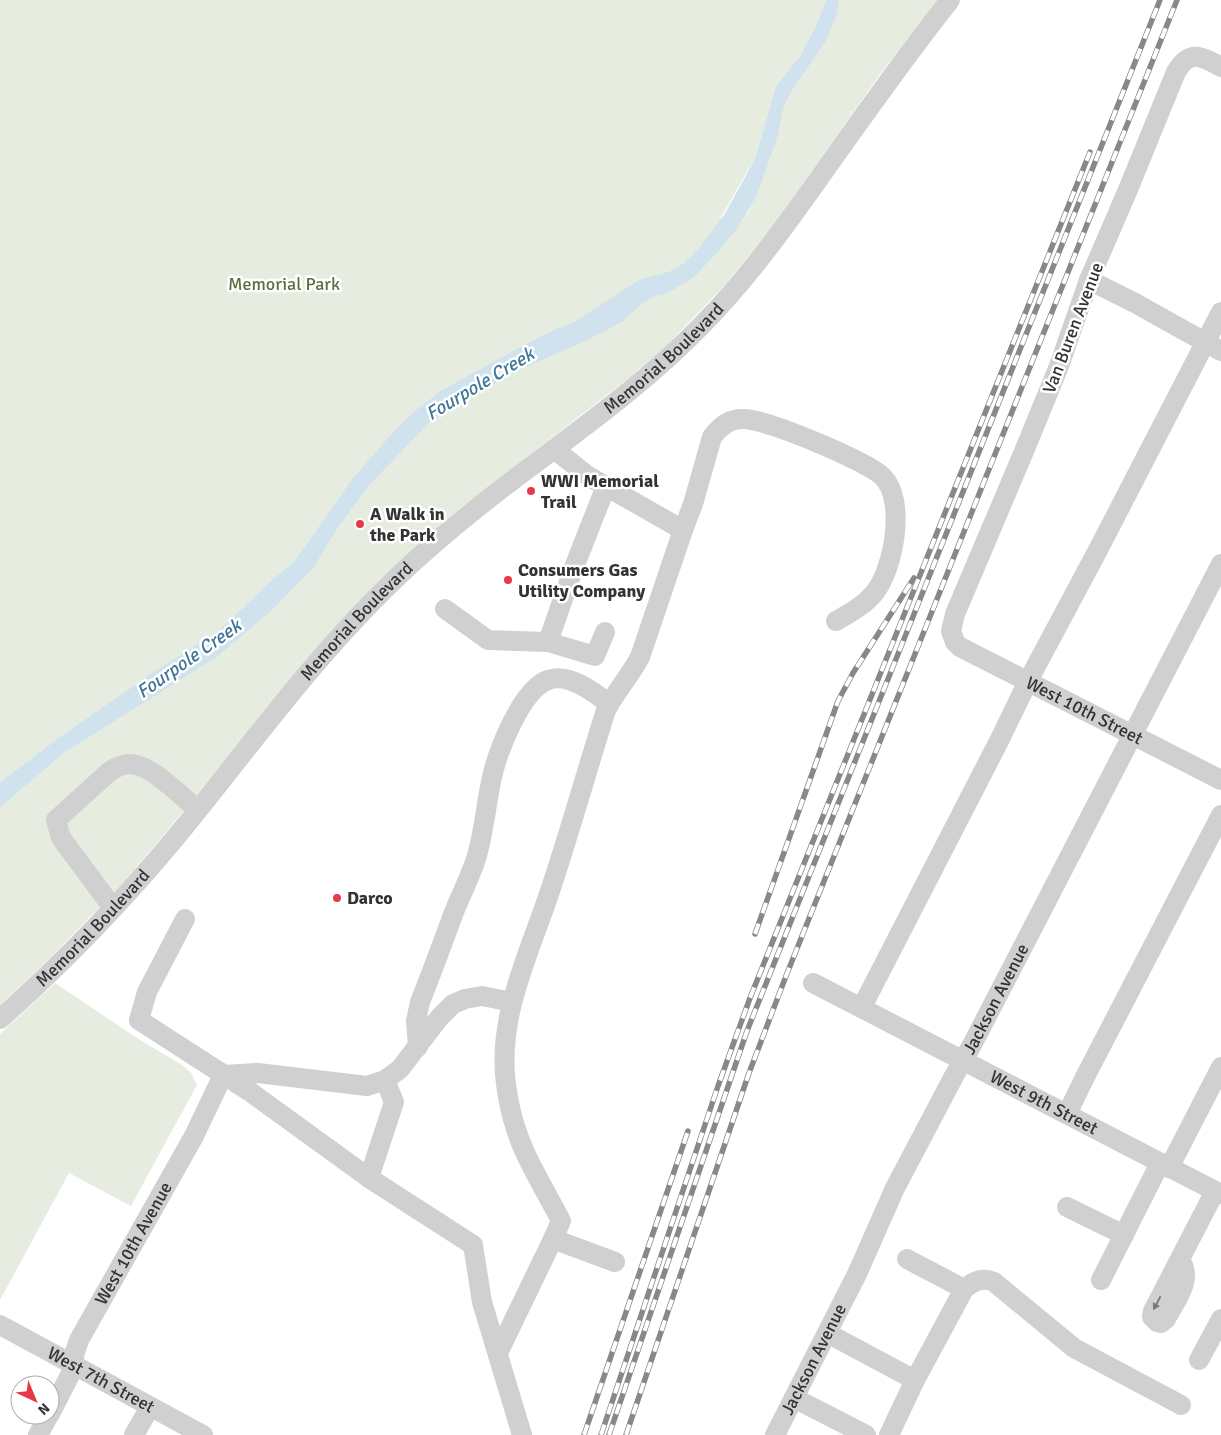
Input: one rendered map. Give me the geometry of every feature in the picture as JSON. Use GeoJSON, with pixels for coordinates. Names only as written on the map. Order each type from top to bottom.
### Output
{"type":"FeatureCollection","features":[{"type":"Feature","properties":{"kind":"street","name":"Memorial Boulevard"},"geometry":{"type":"LineString","coordinates":[[0,1019],[47,976],[144,874],[311,671],[374,600],[443,536],[656,369],[736,289],[768,250],[884,87],[950,0]]}},
{"type":"Feature","properties":{"kind":"street","name":"Van Buren Avenue"},"geometry":{"type":"LineString","coordinates":[[952,637],[952,623],[955,614],[986,544],[1059,366],[1089,280],[1176,72],[1186,59],[1193,56],[1200,56],[1220,63]]}},
{"type":"Feature","properties":{"kind":"street"},"geometry":{"type":"LineString","coordinates":[[1089,280],[1214,346]]}},
{"type":"Feature","properties":{"kind":"street"},"geometry":{"type":"LineString","coordinates":[[862,1007],[1028,681],[1094,558],[1214,346],[1221,312]]}},
{"type":"Feature","properties":{"kind":"street"},"geometry":{"type":"LineString","coordinates":[[498,1352],[561,1220],[515,1128],[506,1084],[504,1050],[506,1024],[517,983],[550,890],[606,710],[640,657],[693,504],[712,437],[718,429],[735,420],[756,421],[847,456],[884,477],[891,488],[895,501],[894,534],[884,578],[876,592],[856,610],[836,620]]}},
{"type":"Feature","properties":{"kind":"street"},"geometry":{"type":"LineString","coordinates":[[554,449],[573,466],[683,530]]}},
{"type":"Feature","properties":{"kind":"street"},"geometry":{"type":"LineString","coordinates":[[548,642],[573,570],[606,486]]}},
{"type":"Feature","properties":{"kind":"street","name":"Jackson Avenue"},"geometry":{"type":"LineString","coordinates":[[775,1435],[857,1274],[895,1188],[1221,564]]}},
{"type":"Feature","properties":{"kind":"street"},"geometry":{"type":"LineString","coordinates":[[445,609],[488,640],[548,642],[595,656],[605,632]]}},
{"type":"Feature","properties":{"kind":"street","name":"West 10th Street"},"geometry":{"type":"LineString","coordinates":[[952,637],[960,647],[1221,780]]}},
{"type":"Feature","properties":{"kind":"street"},"geometry":{"type":"LineString","coordinates":[[418,1047],[416,1021],[420,1002],[476,860],[493,774],[519,708],[537,687],[547,680],[558,678],[568,680],[587,689],[609,704]]}},
{"type":"Feature","properties":{"kind":"street"},"geometry":{"type":"LineString","coordinates":[[113,908],[64,842],[56,820],[109,772],[116,767],[130,764],[138,765],[152,772],[198,810]]}},
{"type":"Feature","properties":{"kind":"street"},"geometry":{"type":"LineString","coordinates":[[1067,1114],[1221,815]]}},
{"type":"Feature","properties":{"kind":"street"},"geometry":{"type":"LineString","coordinates":[[185,919],[147,992],[139,1020],[249,1091],[369,1178],[473,1246],[482,1302],[522,1435]]}},
{"type":"Feature","properties":{"kind":"street","name":"West 9th Street"},"geometry":{"type":"LineString","coordinates":[[813,983],[1218,1193]]}},
{"type":"Feature","properties":{"kind":"street"},"geometry":{"type":"LineString","coordinates":[[223,1075],[258,1073],[367,1086],[385,1080],[400,1069],[439,1018],[453,1004],[465,999],[482,996],[512,1002]]}},
{"type":"Feature","properties":{"kind":"street"},"geometry":{"type":"LineString","coordinates":[[1101,1280],[1124,1235],[1221,1067]]}},
{"type":"Feature","properties":{"kind":"street","name":"West 10th Avenue"},"geometry":{"type":"LineString","coordinates":[[60,1396],[67,1384],[80,1340],[194,1136],[223,1075]]}},
{"type":"Feature","properties":{"kind":"street"},"geometry":{"type":"LineString","coordinates":[[369,1178],[394,1102],[385,1080]]}},
{"type":"Feature","properties":{"kind":"street"},"geometry":{"type":"LineString","coordinates":[[1180,1260],[1218,1193]]}},
{"type":"Feature","properties":{"kind":"street"},"geometry":{"type":"LineString","coordinates":[[1067,1207],[1124,1235]]}},
{"type":"Feature","properties":{"kind":"street"},"geometry":{"type":"LineString","coordinates":[[553,1239],[615,1262]]}},
{"type":"Feature","properties":{"kind":"street"},"geometry":{"type":"LineString","coordinates":[[907,1259],[964,1289]]}},
{"type":"Feature","properties":{"kind":"street"},"geometry":{"type":"LineString","coordinates":[[889,1435],[915,1380],[964,1289],[972,1282],[987,1279],[994,1282],[1074,1348],[1182,1405]]}},
{"type":"Feature","properties":{"kind":"street"},"geometry":{"type":"LineString","coordinates":[[1199,1360],[1221,1319]]}},
{"type":"Feature","properties":{"kind":"street","name":"West 7th Street"},"geometry":{"type":"LineString","coordinates":[[0,1325],[203,1435]]}},
{"type":"Feature","properties":{"kind":"street"},"geometry":{"type":"LineString","coordinates":[[827,1333],[915,1380]]}},
{"type":"Feature","properties":{"kind":"street"},"geometry":{"type":"LineString","coordinates":[[794,1398],[866,1435]]}},
{"type":"Feature","properties":{"kind":"street"},"geometry":{"type":"LineString","coordinates":[[134,1435],[150,1406]]}},
{"type":"Feature","properties":{"kind":"green space","name":"Memorial Park"},"geometry":{"type":"Polygon","coordinates":[[[0,0],[826,0],[816,26],[800,56],[776,86],[755,158],[720,219],[734,231],[750,210],[773,133],[786,99],[800,65],[833,0],[937,0],[878,77],[770,230],[723,287],[664,348],[625,381],[458,510],[380,580],[313,652],[121,885],[47,961],[0,1005],[0,786],[111,703],[57,739],[0,782],[0,0]]]}},
{"type":"Feature","properties":{"kind":"green space"},"geometry":{"type":"Polygon","coordinates":[[[55,983],[140,1040],[182,1065],[191,1073],[197,1085],[131,1206],[69,1173],[0,1300],[0,1034],[55,983]]]}},
{"type":"Feature","properties":{"kind":"water","name":"Fourpole Creek"},"geometry":{"type":"Polygon","coordinates":[[[826,0],[839,0],[836,16],[825,42],[789,95],[784,106],[777,138],[756,197],[739,226],[693,278],[664,295],[654,296],[644,302],[623,321],[607,330],[530,365],[450,406],[429,423],[370,484],[337,529],[313,568],[270,612],[218,656],[65,752],[0,807],[0,782],[57,739],[154,672],[220,630],[295,561],[354,477],[396,429],[415,411],[441,391],[513,351],[556,329],[573,323],[639,280],[669,272],[683,264],[699,248],[724,215],[744,179],[755,158],[776,86],[800,56],[816,26],[826,0]]]}},
{"type":"Feature","properties":{"kind":"railway"},"geometry":{"type":"LineString","coordinates":[[609,1435],[747,1031],[1160,0]]}},
{"type":"Feature","properties":{"kind":"railway"},"geometry":{"type":"LineString","coordinates":[[626,1435],[749,1073],[786,976],[1177,0]]}},
{"type":"Feature","properties":{"kind":"railway"},"geometry":{"type":"LineString","coordinates":[[601,1435],[718,1086],[750,998],[1090,152]]}},
{"type":"Feature","properties":{"kind":"railway"},"geometry":{"type":"LineString","coordinates":[[755,934],[838,701],[853,673],[914,578]]}},
{"type":"Feature","properties":{"kind":"railway"},"geometry":{"type":"LineString","coordinates":[[584,1435],[688,1131]]}},
{"type":"Feature","properties":{"kind":"place","name":"WWI Memorial Trail"},"geometry":{"type":"Point","coordinates":[531,491]}},
{"type":"Feature","properties":{"kind":"place","name":"A Walk in the Park"},"geometry":{"type":"Point","coordinates":[360,524]}},
{"type":"Feature","properties":{"kind":"place","name":"Consumers Gas Utility Company"},"geometry":{"type":"Point","coordinates":[508,580]}},
{"type":"Feature","properties":{"kind":"place","name":"Darco"},"geometry":{"type":"Point","coordinates":[337,898]}}]}
